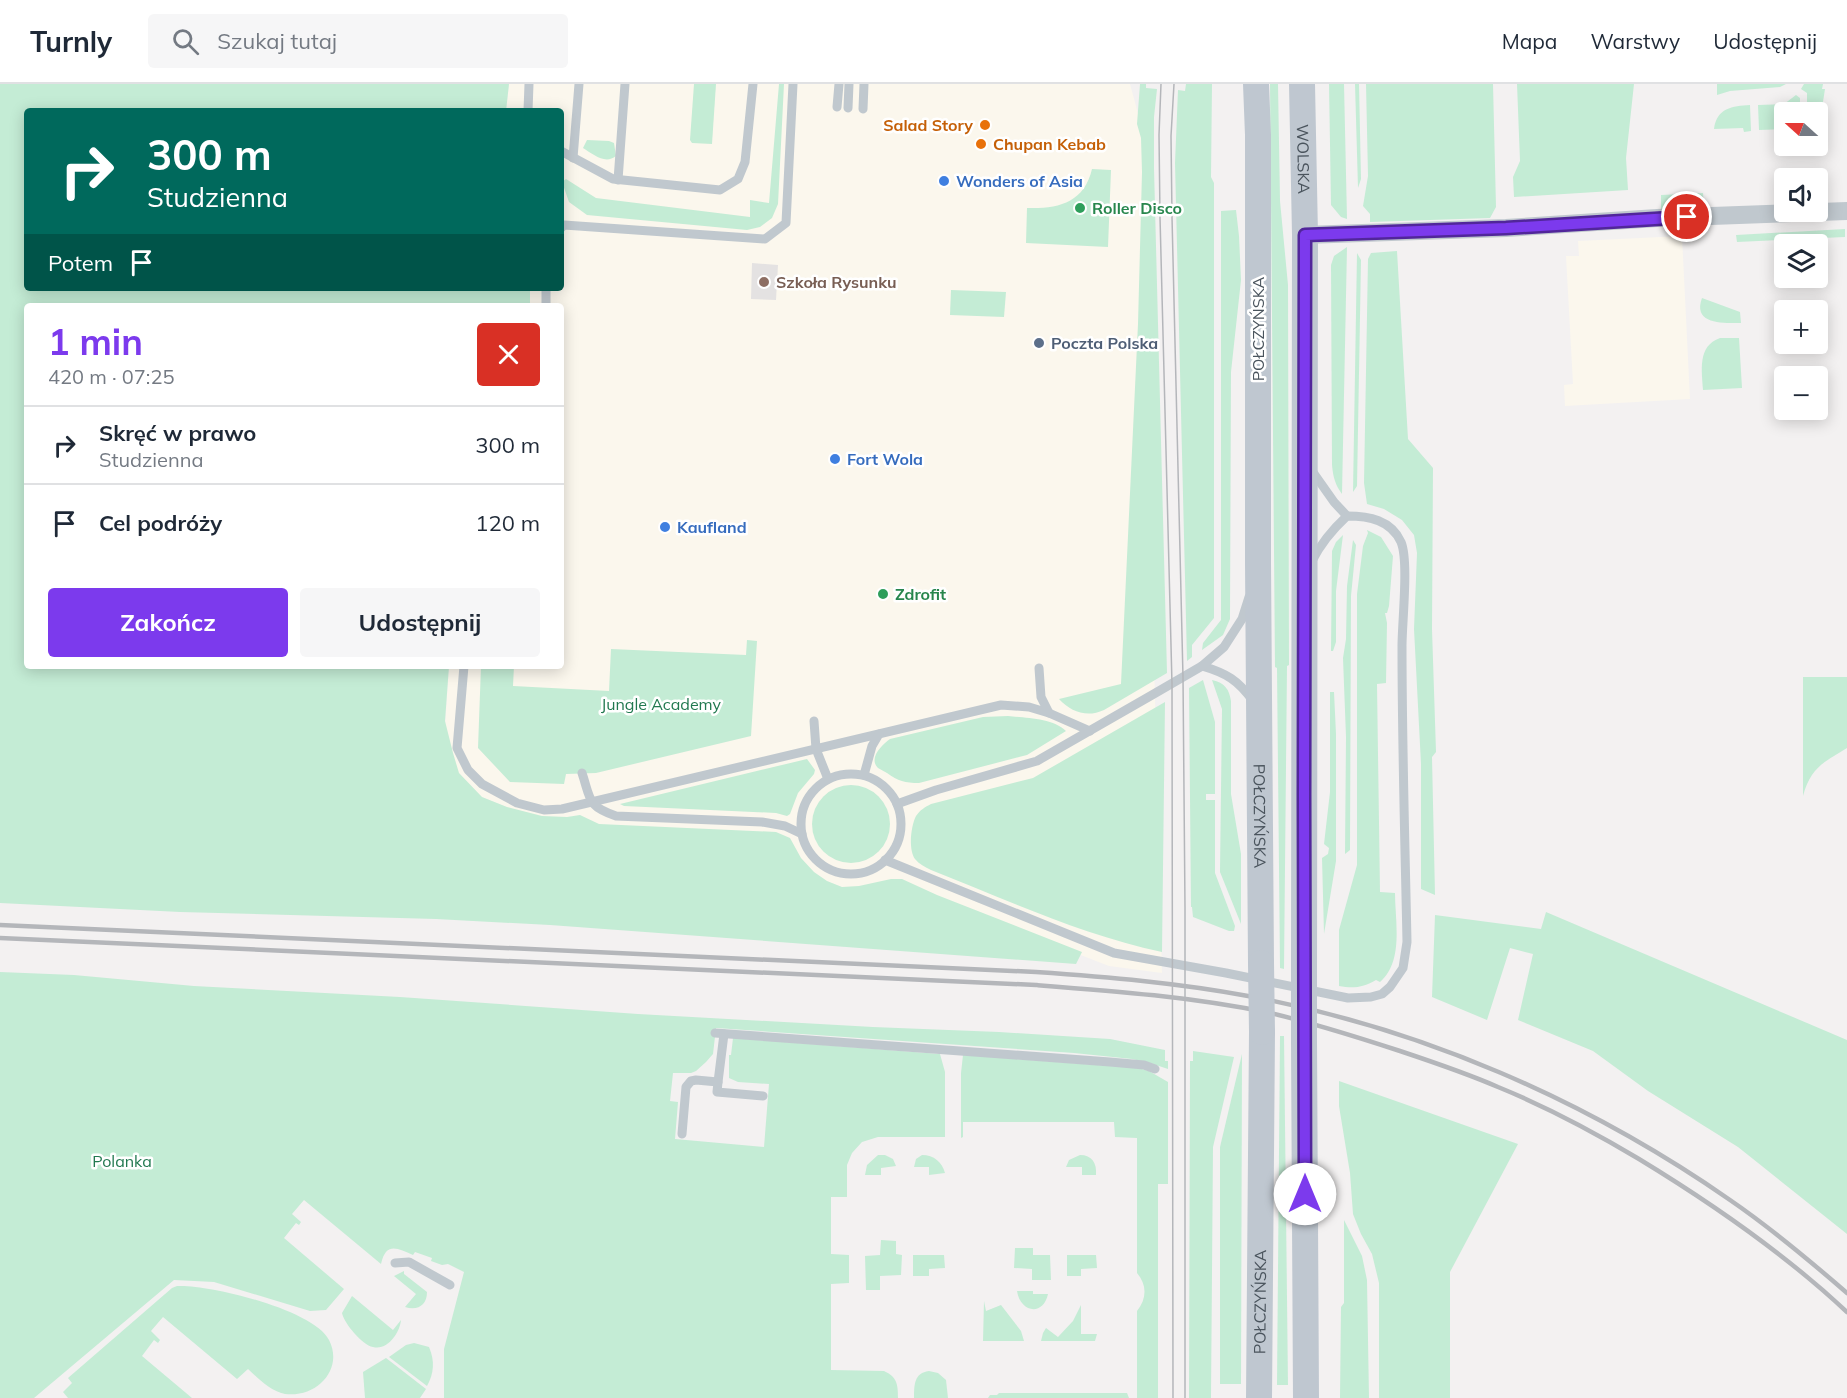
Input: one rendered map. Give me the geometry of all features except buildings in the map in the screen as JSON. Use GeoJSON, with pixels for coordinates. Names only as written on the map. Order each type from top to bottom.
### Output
{"type":"FeatureCollection","features":[{"type":"Feature","properties":{"kind":"main road","name":"POŁCZYŃSKA"},"geometry":{"type":"LineString","coordinates":[[1256,84],[1262,1032],[1259,1398]]}},
{"type":"Feature","properties":{"kind":"main road","name":"WOLSKA"},"geometry":{"type":"LineString","coordinates":[[1302,84],[1305,235]]}},
{"type":"Feature","properties":{"kind":"main road"},"geometry":{"type":"LineString","coordinates":[[1305,235],[1306,1398]]}},
{"type":"Feature","properties":{"kind":"street"},"geometry":{"type":"LineString","coordinates":[[1305,235],[1506,228],[1657,218],[1847,211]]}},
{"type":"Feature","properties":{"kind":"lane"},"geometry":{"type":"LineString","coordinates":[[528,108],[529,84]]}},
{"type":"Feature","properties":{"kind":"lane"},"geometry":{"type":"LineString","coordinates":[[573,158],[579,84]]}},
{"type":"Feature","properties":{"kind":"lane"},"geometry":{"type":"LineString","coordinates":[[618,180],[625,84]]}},
{"type":"Feature","properties":{"kind":"lane"},"geometry":{"type":"LineString","coordinates":[[564,153],[618,180],[720,190],[738,179],[745,162],[753,84]]}},
{"type":"Feature","properties":{"kind":"lane"},"geometry":{"type":"LineString","coordinates":[[564,225],[765,239],[786,223],[793,84]]}},
{"type":"Feature","properties":{"kind":"lane"},"geometry":{"type":"LineString","coordinates":[[837,107],[838,84]]}},
{"type":"Feature","properties":{"kind":"lane"},"geometry":{"type":"LineString","coordinates":[[848,108],[849,84]]}},
{"type":"Feature","properties":{"kind":"lane"},"geometry":{"type":"LineString","coordinates":[[863,109],[864,84]]}},
{"type":"Feature","properties":{"kind":"lane"},"geometry":{"type":"LineString","coordinates":[[885,860],[1114,953],[1348,998],[1371,998],[1382,994],[1403,968],[1407,942],[1402,645],[1404,556],[1402,544],[1386,524],[1377,519],[1347,516],[1305,462]]}},
{"type":"Feature","properties":{"kind":"lane"},"geometry":{"type":"LineString","coordinates":[[1305,573],[1320,545],[1347,516]]}},
{"type":"Feature","properties":{"kind":"lane"},"geometry":{"type":"LineString","coordinates":[[897,804],[936,790],[1037,761],[1202,666],[1224,647],[1242,619],[1258,563]]}},
{"type":"Feature","properties":{"kind":"lane"},"geometry":{"type":"LineString","coordinates":[[1202,666],[1222,671],[1244,688],[1259,711]]}},
{"type":"Feature","properties":{"kind":"lane"},"geometry":{"type":"LineString","coordinates":[[1039,668],[1041,697],[1049,713]]}},
{"type":"Feature","properties":{"kind":"lane"},"geometry":{"type":"LineString","coordinates":[[464,669],[458,748],[468,770],[482,784],[509,800],[544,810],[562,809],[1001,705],[1029,707],[1090,731]]}},
{"type":"Feature","properties":{"kind":"lane"},"geometry":{"type":"LineString","coordinates":[[814,721],[816,749],[828,779]]}},
{"type":"Feature","properties":{"kind":"lane"},"geometry":{"type":"LineString","coordinates":[[864,775],[872,746],[879,734]]}},
{"type":"Feature","properties":{"kind":"lane"},"geometry":{"type":"LineString","coordinates":[[582,773],[591,802],[598,810],[616,816],[762,822],[784,826],[802,834]]}},
{"type":"Feature","properties":{"kind":"lane"},"geometry":{"type":"LineString","coordinates":[[845,774],[871,777],[886,788],[897,804],[901,820],[896,846],[885,860],[872,869],[855,873],[839,872],[823,865],[815,858],[802,834],[802,816],[808,798],[814,790],[828,779],[845,774]]}},
{"type":"Feature","properties":{"kind":"lane"},"geometry":{"type":"LineString","coordinates":[[763,1096],[717,1092],[720,1034],[1110,1062],[1144,1065],[1155,1069]]}},
{"type":"Feature","properties":{"kind":"lane"},"geometry":{"type":"LineString","coordinates":[[682,1134],[688,1083],[696,1080],[718,1082]]}},
{"type":"Feature","properties":{"kind":"lane"},"geometry":{"type":"LineString","coordinates":[[395,1263],[409,1262],[450,1285]]}},
{"type":"Feature","properties":{"kind":"shaded area"},"geometry":{"type":"Polygon","coordinates":[[[509,84],[1130,84],[1146,143],[1148,423],[1162,973],[1109,966],[1016,930],[436,864],[449,669],[564,669],[564,303],[530,303],[530,291],[564,291],[564,108],[506,108],[509,84]]]}},
{"type":"Feature","properties":{"kind":"shaded area"},"geometry":{"type":"Polygon","coordinates":[[[1682,236],[1690,399],[1565,406],[1564,385],[1573,384],[1566,256],[1579,256],[1578,241],[1682,236]]]}},
{"type":"Feature","properties":{"kind":"shaded area","name":"Szkoła Rysunku"},"geometry":{"type":"Polygon","coordinates":[[[752,263],[778,265],[776,300],[751,299],[752,263]]]}},
{"type":"Feature","properties":{"kind":"green space"},"geometry":{"type":"Polygon","coordinates":[[[0,84],[509,84],[506,108],[24,108],[24,291],[530,291],[530,303],[24,303],[24,669],[449,669],[445,721],[453,753],[459,773],[482,797],[507,807],[542,816],[580,815],[599,824],[776,832],[790,838],[801,858],[814,872],[842,887],[902,879],[1082,952],[1076,964],[550,925],[0,903],[0,84]]]}},
{"type":"Feature","properties":{"kind":"green space"},"geometry":{"type":"Polygon","coordinates":[[[694,84],[716,84],[712,144],[692,143],[690,140],[694,84]]]}},
{"type":"Feature","properties":{"kind":"green space"},"geometry":{"type":"Polygon","coordinates":[[[779,84],[784,84],[778,204],[772,218],[760,227],[747,230],[587,215],[569,202],[564,180],[566,179],[596,198],[750,217],[750,200],[769,203],[779,84]]]}},
{"type":"Feature","properties":{"kind":"green space"},"geometry":{"type":"Polygon","coordinates":[[[1140,84],[1146,84],[1146,88],[1157,89],[1154,117],[1154,168],[1167,673],[1104,710],[1085,713],[1074,710],[1059,699],[1121,684],[1138,324],[1142,172],[1141,138],[1137,124],[1140,84]]]}},
{"type":"Feature","properties":{"kind":"green space"},"geometry":{"type":"Polygon","coordinates":[[[1186,84],[1212,84],[1211,177],[1214,183],[1214,618],[1192,645],[1192,657],[1187,661],[1175,163],[1178,90],[1185,91],[1186,84]]]}},
{"type":"Feature","properties":{"kind":"green space"},"geometry":{"type":"Polygon","coordinates":[[[1270,84],[1278,84],[1280,201],[1288,285],[1289,665],[1287,666],[1284,969],[1280,968],[1277,668],[1275,667],[1270,84]]]}},
{"type":"Feature","properties":{"kind":"green space"},"geometry":{"type":"Polygon","coordinates":[[[1329,84],[1344,84],[1347,219],[1341,217],[1331,205],[1329,84]]]}},
{"type":"Feature","properties":{"kind":"green space"},"geometry":{"type":"Polygon","coordinates":[[[1355,84],[1359,84],[1361,179],[1358,188],[1355,84]]]}},
{"type":"Feature","properties":{"kind":"green space"},"geometry":{"type":"Polygon","coordinates":[[[1366,84],[1493,84],[1496,207],[1490,218],[1370,222],[1370,214],[1363,206],[1368,176],[1366,84]]]}},
{"type":"Feature","properties":{"kind":"green space"},"geometry":{"type":"Polygon","coordinates":[[[1517,84],[1634,84],[1626,158],[1628,190],[1514,197],[1513,177],[1520,161],[1517,84]]]}},
{"type":"Feature","properties":{"kind":"green space"},"geometry":{"type":"Polygon","coordinates":[[[1717,84],[1786,84],[1780,87],[1730,91],[1717,95],[1717,84]]]}},
{"type":"Feature","properties":{"kind":"green space"},"geometry":{"type":"Polygon","coordinates":[[[1804,84],[1823,84],[1822,89],[1825,89],[1823,102],[1807,102],[1807,93],[1801,89],[1804,84]]]}},
{"type":"Feature","properties":{"kind":"green space"},"geometry":{"type":"Polygon","coordinates":[[[1796,95],[1800,98],[1800,102],[1787,102],[1796,95]]]}},
{"type":"Feature","properties":{"kind":"green space"},"geometry":{"type":"Polygon","coordinates":[[[1774,104],[1774,129],[1759,130],[1758,105],[1774,104]]]}},
{"type":"Feature","properties":{"kind":"green space"},"geometry":{"type":"Polygon","coordinates":[[[1750,105],[1751,131],[1744,132],[1743,128],[1714,129],[1722,112],[1737,106],[1750,105]]]}},
{"type":"Feature","properties":{"kind":"green space"},"geometry":{"type":"Polygon","coordinates":[[[587,140],[614,143],[616,156],[603,159],[595,156],[583,148],[587,140]]]}},
{"type":"Feature","properties":{"kind":"green space","name":"Roller Disco"},"geometry":{"type":"Polygon","coordinates":[[[1092,169],[1111,170],[1108,247],[1026,243],[1027,208],[1049,207],[1068,202],[1083,190],[1092,169]]]}},
{"type":"Feature","properties":{"kind":"green space"},"geometry":{"type":"Polygon","coordinates":[[[1703,193],[1703,208],[1661,211],[1661,195],[1703,193]]]}},
{"type":"Feature","properties":{"kind":"green space"},"geometry":{"type":"Polygon","coordinates":[[[1236,210],[1241,280],[1231,372],[1230,619],[1223,635],[1202,650],[1203,643],[1221,620],[1221,211],[1236,210]]]}},
{"type":"Feature","properties":{"kind":"green space"},"geometry":{"type":"Polygon","coordinates":[[[1845,229],[1845,237],[1828,238],[1828,234],[1774,234],[1774,240],[1737,242],[1736,235],[1845,229]]]}},
{"type":"Feature","properties":{"kind":"green space"},"geometry":{"type":"Polygon","coordinates":[[[1347,247],[1342,494],[1335,480],[1332,465],[1331,265],[1334,256],[1347,247]]]}},
{"type":"Feature","properties":{"kind":"green space"},"geometry":{"type":"Polygon","coordinates":[[[1397,251],[1408,439],[1433,468],[1432,629],[1436,752],[1432,757],[1435,895],[1421,889],[1421,764],[1414,629],[1417,553],[1414,535],[1402,520],[1384,509],[1367,504],[1364,483],[1368,259],[1371,253],[1397,251]]]}},
{"type":"Feature","properties":{"kind":"green space"},"geometry":{"type":"Polygon","coordinates":[[[1357,253],[1361,260],[1357,486],[1353,492],[1357,253]]]}},
{"type":"Feature","properties":{"kind":"green space"},"geometry":{"type":"Polygon","coordinates":[[[951,290],[1006,292],[1004,317],[950,315],[951,290]]]}},
{"type":"Feature","properties":{"kind":"green space"},"geometry":{"type":"Polygon","coordinates":[[[1702,298],[1740,312],[1741,323],[1711,321],[1705,318],[1700,307],[1702,298]]]}},
{"type":"Feature","properties":{"kind":"green space"},"geometry":{"type":"Polygon","coordinates":[[[1720,338],[1739,338],[1742,388],[1703,390],[1702,360],[1704,353],[1713,342],[1720,338]]]}},
{"type":"Feature","properties":{"kind":"green space"},"geometry":{"type":"Polygon","coordinates":[[[1367,530],[1381,537],[1393,556],[1389,606],[1385,613],[1387,623],[1386,683],[1377,684],[1380,892],[1395,893],[1397,928],[1395,952],[1388,973],[1380,982],[1376,980],[1363,986],[1349,987],[1339,986],[1339,930],[1357,865],[1357,594],[1367,530]]]}},
{"type":"Feature","properties":{"kind":"green space"},"geometry":{"type":"Polygon","coordinates":[[[1343,535],[1336,591],[1336,642],[1331,651],[1332,551],[1336,542],[1343,535]]]}},
{"type":"Feature","properties":{"kind":"green space"},"geometry":{"type":"Polygon","coordinates":[[[1353,540],[1356,545],[1351,596],[1350,850],[1345,854],[1346,737],[1343,658],[1346,639],[1347,586],[1353,540]]]}},
{"type":"Feature","properties":{"kind":"green space","name":"Jungle Academy"},"geometry":{"type":"Polygon","coordinates":[[[747,640],[757,641],[751,736],[596,773],[566,774],[564,784],[510,782],[478,748],[481,669],[514,669],[513,686],[609,691],[611,649],[746,655],[747,640]]]}},
{"type":"Feature","properties":{"kind":"green space"},"geometry":{"type":"Polygon","coordinates":[[[1803,677],[1847,677],[1847,748],[1814,772],[1803,796],[1803,677]]]}},
{"type":"Feature","properties":{"kind":"green space"},"geometry":{"type":"Polygon","coordinates":[[[1203,680],[1215,722],[1215,794],[1206,794],[1206,800],[1215,800],[1215,873],[1235,926],[1234,931],[1193,917],[1191,907],[1189,688],[1203,680]]]}},
{"type":"Feature","properties":{"kind":"green space"},"geometry":{"type":"Polygon","coordinates":[[[1212,680],[1226,687],[1231,701],[1231,794],[1241,854],[1241,924],[1220,872],[1222,709],[1212,680]]]}},
{"type":"Feature","properties":{"kind":"green space"},"geometry":{"type":"Polygon","coordinates":[[[1330,692],[1334,692],[1336,734],[1336,861],[1324,934],[1322,858],[1328,854],[1329,848],[1324,844],[1330,792],[1330,692]]]}},
{"type":"Feature","properties":{"kind":"green space"},"geometry":{"type":"Polygon","coordinates":[[[1165,702],[1162,952],[1132,945],[1045,916],[931,870],[915,859],[911,844],[913,826],[919,812],[931,804],[1033,778],[1165,702]]]}},
{"type":"Feature","properties":{"kind":"green space"},"geometry":{"type":"Polygon","coordinates":[[[1008,716],[1047,721],[1066,731],[1027,755],[919,783],[898,780],[875,764],[877,752],[890,739],[983,717],[1008,716]]]}},
{"type":"Feature","properties":{"kind":"green space"},"geometry":{"type":"Polygon","coordinates":[[[807,759],[815,770],[814,774],[798,793],[790,814],[787,816],[776,813],[620,804],[807,759]]]}},
{"type":"Feature","properties":{"kind":"green space"},"geometry":{"type":"Polygon","coordinates":[[[851,785],[866,788],[878,797],[887,809],[890,824],[887,839],[878,851],[866,860],[851,863],[836,860],[824,851],[815,839],[812,824],[815,809],[824,797],[836,788],[851,785]]]}},
{"type":"Feature","properties":{"kind":"green space"},"geometry":{"type":"Polygon","coordinates":[[[1546,912],[1847,1040],[1847,1234],[1738,1147],[1648,1091],[1593,1051],[1518,1020],[1533,954],[1510,948],[1487,1020],[1432,997],[1435,915],[1541,929],[1546,912]]]}},
{"type":"Feature","properties":{"kind":"green space","name":"Polanka"},"geometry":{"type":"Polygon","coordinates":[[[0,972],[74,975],[194,986],[400,997],[638,1014],[1110,1039],[1165,1050],[1168,1069],[1132,1059],[1074,1053],[716,1028],[713,1054],[706,1062],[691,1073],[673,1073],[670,1101],[678,1102],[675,1139],[764,1147],[769,1084],[738,1082],[729,1078],[729,1055],[731,1055],[733,1038],[940,1054],[945,1072],[945,1137],[878,1137],[862,1142],[852,1153],[847,1165],[847,1197],[831,1197],[831,1254],[849,1255],[849,1283],[831,1284],[831,1370],[884,1371],[896,1382],[898,1398],[444,1398],[444,1349],[464,1272],[448,1264],[442,1265],[431,1261],[432,1258],[415,1252],[413,1255],[397,1249],[386,1252],[381,1264],[304,1200],[292,1214],[301,1222],[299,1225],[296,1223],[284,1238],[344,1289],[326,1310],[310,1311],[214,1282],[174,1280],[34,1398],[0,1398],[0,972]]]}},
{"type":"Feature","properties":{"kind":"green space"},"geometry":{"type":"Polygon","coordinates":[[[1280,1036],[1284,1036],[1288,1385],[1277,1385],[1280,1036]]]}},
{"type":"Feature","properties":{"kind":"green space"},"geometry":{"type":"Polygon","coordinates":[[[1193,1051],[1234,1057],[1213,1147],[1211,1398],[1189,1398],[1190,1061],[1193,1061],[1193,1051]]]}},
{"type":"Feature","properties":{"kind":"green space"},"geometry":{"type":"Polygon","coordinates":[[[1242,1054],[1241,1384],[1220,1384],[1220,1147],[1242,1054]]]}},
{"type":"Feature","properties":{"kind":"green space"},"geometry":{"type":"Polygon","coordinates":[[[963,1055],[1138,1068],[1149,1071],[1168,1082],[1168,1184],[1158,1184],[1158,1398],[1137,1398],[1137,1311],[1143,1301],[1144,1287],[1137,1273],[1137,1138],[1115,1137],[1114,1122],[963,1122],[963,1137],[961,1138],[963,1055]]]}},
{"type":"Feature","properties":{"kind":"green space"},"geometry":{"type":"Polygon","coordinates":[[[1339,1081],[1518,1144],[1450,1272],[1450,1398],[1379,1398],[1379,1283],[1372,1254],[1353,1214],[1350,1173],[1339,1106],[1339,1081]]]}},
{"type":"Feature","properties":{"kind":"green space"},"geometry":{"type":"Polygon","coordinates":[[[878,1155],[885,1155],[893,1159],[896,1166],[881,1168],[881,1175],[865,1175],[867,1165],[878,1155]]]}},
{"type":"Feature","properties":{"kind":"green space"},"geometry":{"type":"Polygon","coordinates":[[[922,1155],[937,1160],[945,1173],[929,1175],[929,1167],[914,1167],[916,1159],[922,1155]]]}},
{"type":"Feature","properties":{"kind":"green space"},"geometry":{"type":"Polygon","coordinates":[[[1080,1155],[1088,1156],[1093,1160],[1096,1175],[1082,1175],[1082,1167],[1066,1167],[1069,1160],[1080,1155]]]}},
{"type":"Feature","properties":{"kind":"green space"},"geometry":{"type":"Polygon","coordinates":[[[1344,1220],[1362,1256],[1367,1280],[1369,1398],[1340,1398],[1341,1307],[1344,1303],[1344,1220]]]}},
{"type":"Feature","properties":{"kind":"green space"},"geometry":{"type":"Polygon","coordinates":[[[881,1240],[896,1241],[896,1254],[902,1255],[901,1275],[880,1276],[880,1290],[866,1290],[865,1256],[880,1255],[881,1240]]]}},
{"type":"Feature","properties":{"kind":"green space"},"geometry":{"type":"Polygon","coordinates":[[[1015,1248],[1033,1248],[1033,1255],[1050,1255],[1051,1280],[1032,1280],[1032,1269],[1014,1268],[1015,1248]]]}},
{"type":"Feature","properties":{"kind":"green space"},"geometry":{"type":"Polygon","coordinates":[[[913,1255],[944,1255],[945,1268],[929,1269],[929,1276],[913,1276],[913,1255]]]}},
{"type":"Feature","properties":{"kind":"green space"},"geometry":{"type":"Polygon","coordinates":[[[1067,1255],[1096,1255],[1097,1268],[1081,1269],[1081,1276],[1067,1276],[1067,1255]]]}},
{"type":"Feature","properties":{"kind":"green space"},"geometry":{"type":"Polygon","coordinates":[[[404,1271],[404,1274],[427,1292],[427,1297],[421,1306],[405,1307],[416,1294],[394,1276],[404,1271]]]}},
{"type":"Feature","properties":{"kind":"green space"},"geometry":{"type":"Polygon","coordinates":[[[177,1286],[212,1289],[235,1294],[283,1309],[303,1319],[319,1329],[329,1340],[333,1351],[330,1371],[317,1386],[297,1394],[285,1394],[274,1390],[248,1369],[237,1379],[163,1317],[151,1331],[160,1340],[158,1343],[154,1340],[142,1356],[192,1398],[68,1398],[63,1392],[72,1383],[68,1378],[177,1286]]]}},
{"type":"Feature","properties":{"kind":"green space"},"geometry":{"type":"Polygon","coordinates":[[[1017,1291],[1048,1294],[1041,1306],[1032,1309],[1022,1304],[1017,1291]]]}},
{"type":"Feature","properties":{"kind":"green space"},"geometry":{"type":"Polygon","coordinates":[[[352,1296],[393,1330],[401,1320],[392,1340],[384,1346],[373,1347],[359,1338],[350,1328],[342,1313],[352,1296]]]}},
{"type":"Feature","properties":{"kind":"green space"},"geometry":{"type":"Polygon","coordinates":[[[984,1301],[986,1311],[1001,1305],[1021,1331],[1024,1341],[983,1341],[984,1301]]]}},
{"type":"Feature","properties":{"kind":"green space"},"geometry":{"type":"Polygon","coordinates":[[[1081,1305],[1081,1334],[1097,1334],[1095,1341],[1041,1341],[1046,1328],[1058,1337],[1073,1321],[1081,1305]]]}},
{"type":"Feature","properties":{"kind":"green space"},"geometry":{"type":"Polygon","coordinates":[[[414,1343],[429,1347],[431,1352],[433,1367],[427,1386],[389,1357],[406,1345],[414,1343]]]}},
{"type":"Feature","properties":{"kind":"green space"},"geometry":{"type":"Polygon","coordinates":[[[386,1358],[426,1389],[420,1398],[365,1398],[363,1372],[386,1358]]]}},
{"type":"Feature","properties":{"kind":"green space"},"geometry":{"type":"Polygon","coordinates":[[[929,1371],[938,1373],[946,1380],[948,1398],[914,1398],[918,1377],[929,1371]]]}},
{"type":"Feature","properties":{"kind":"green space"},"geometry":{"type":"Polygon","coordinates":[[[999,1393],[1127,1393],[1129,1398],[988,1398],[990,1395],[999,1393]]]}},
{"type":"Feature","properties":{"kind":"tram line"},"geometry":{"type":"LineString","coordinates":[[1161,84],[1160,217],[1172,684],[1173,1398]]}},
{"type":"Feature","properties":{"kind":"tram line"},"geometry":{"type":"LineString","coordinates":[[1174,84],[1171,136],[1172,217],[1183,677],[1185,907],[1185,1398]]}},
{"type":"Feature","properties":{"kind":"railway"},"geometry":{"type":"LineString","coordinates":[[0,925],[1036,972],[1143,981],[1248,996],[1376,1027],[1500,1072],[1560,1100],[1618,1130],[1730,1200],[1790,1245],[1847,1293]]}},
{"type":"Feature","properties":{"kind":"railway"},"geometry":{"type":"LineString","coordinates":[[0,938],[1036,985],[1124,992],[1241,1007],[1303,1021],[1400,1051],[1474,1077],[1570,1120],[1639,1159],[1721,1212],[1773,1250],[1847,1312]]}},
{"type":"Feature","properties":{"kind":"place","name":"Salad Story"},"geometry":{"type":"Point","coordinates":[985,125]}},
{"type":"Feature","properties":{"kind":"place","name":"Chupan Kebab"},"geometry":{"type":"Point","coordinates":[981,144]}},
{"type":"Feature","properties":{"kind":"place","name":"Wonders of Asia"},"geometry":{"type":"Point","coordinates":[944,181]}},
{"type":"Feature","properties":{"kind":"place","name":"Roller Disco"},"geometry":{"type":"Point","coordinates":[1080,208]}},
{"type":"Feature","properties":{"kind":"place","name":"Szkoła Rysunku"},"geometry":{"type":"Point","coordinates":[764,282]}},
{"type":"Feature","properties":{"kind":"place","name":"Poczta Polska"},"geometry":{"type":"Point","coordinates":[1039,343]}},
{"type":"Feature","properties":{"kind":"place","name":"Fort Wola"},"geometry":{"type":"Point","coordinates":[835,459]}},
{"type":"Feature","properties":{"kind":"place","name":"Kaufland"},"geometry":{"type":"Point","coordinates":[665,527]}},
{"type":"Feature","properties":{"kind":"place","name":"Zdrofit"},"geometry":{"type":"Point","coordinates":[883,594]}},
{"type":"Feature","properties":{"kind":"route"},"geometry":{"type":"LineString","coordinates":[[1305,1194],[1305,235],[1506,228],[1687,217]]}}]}
